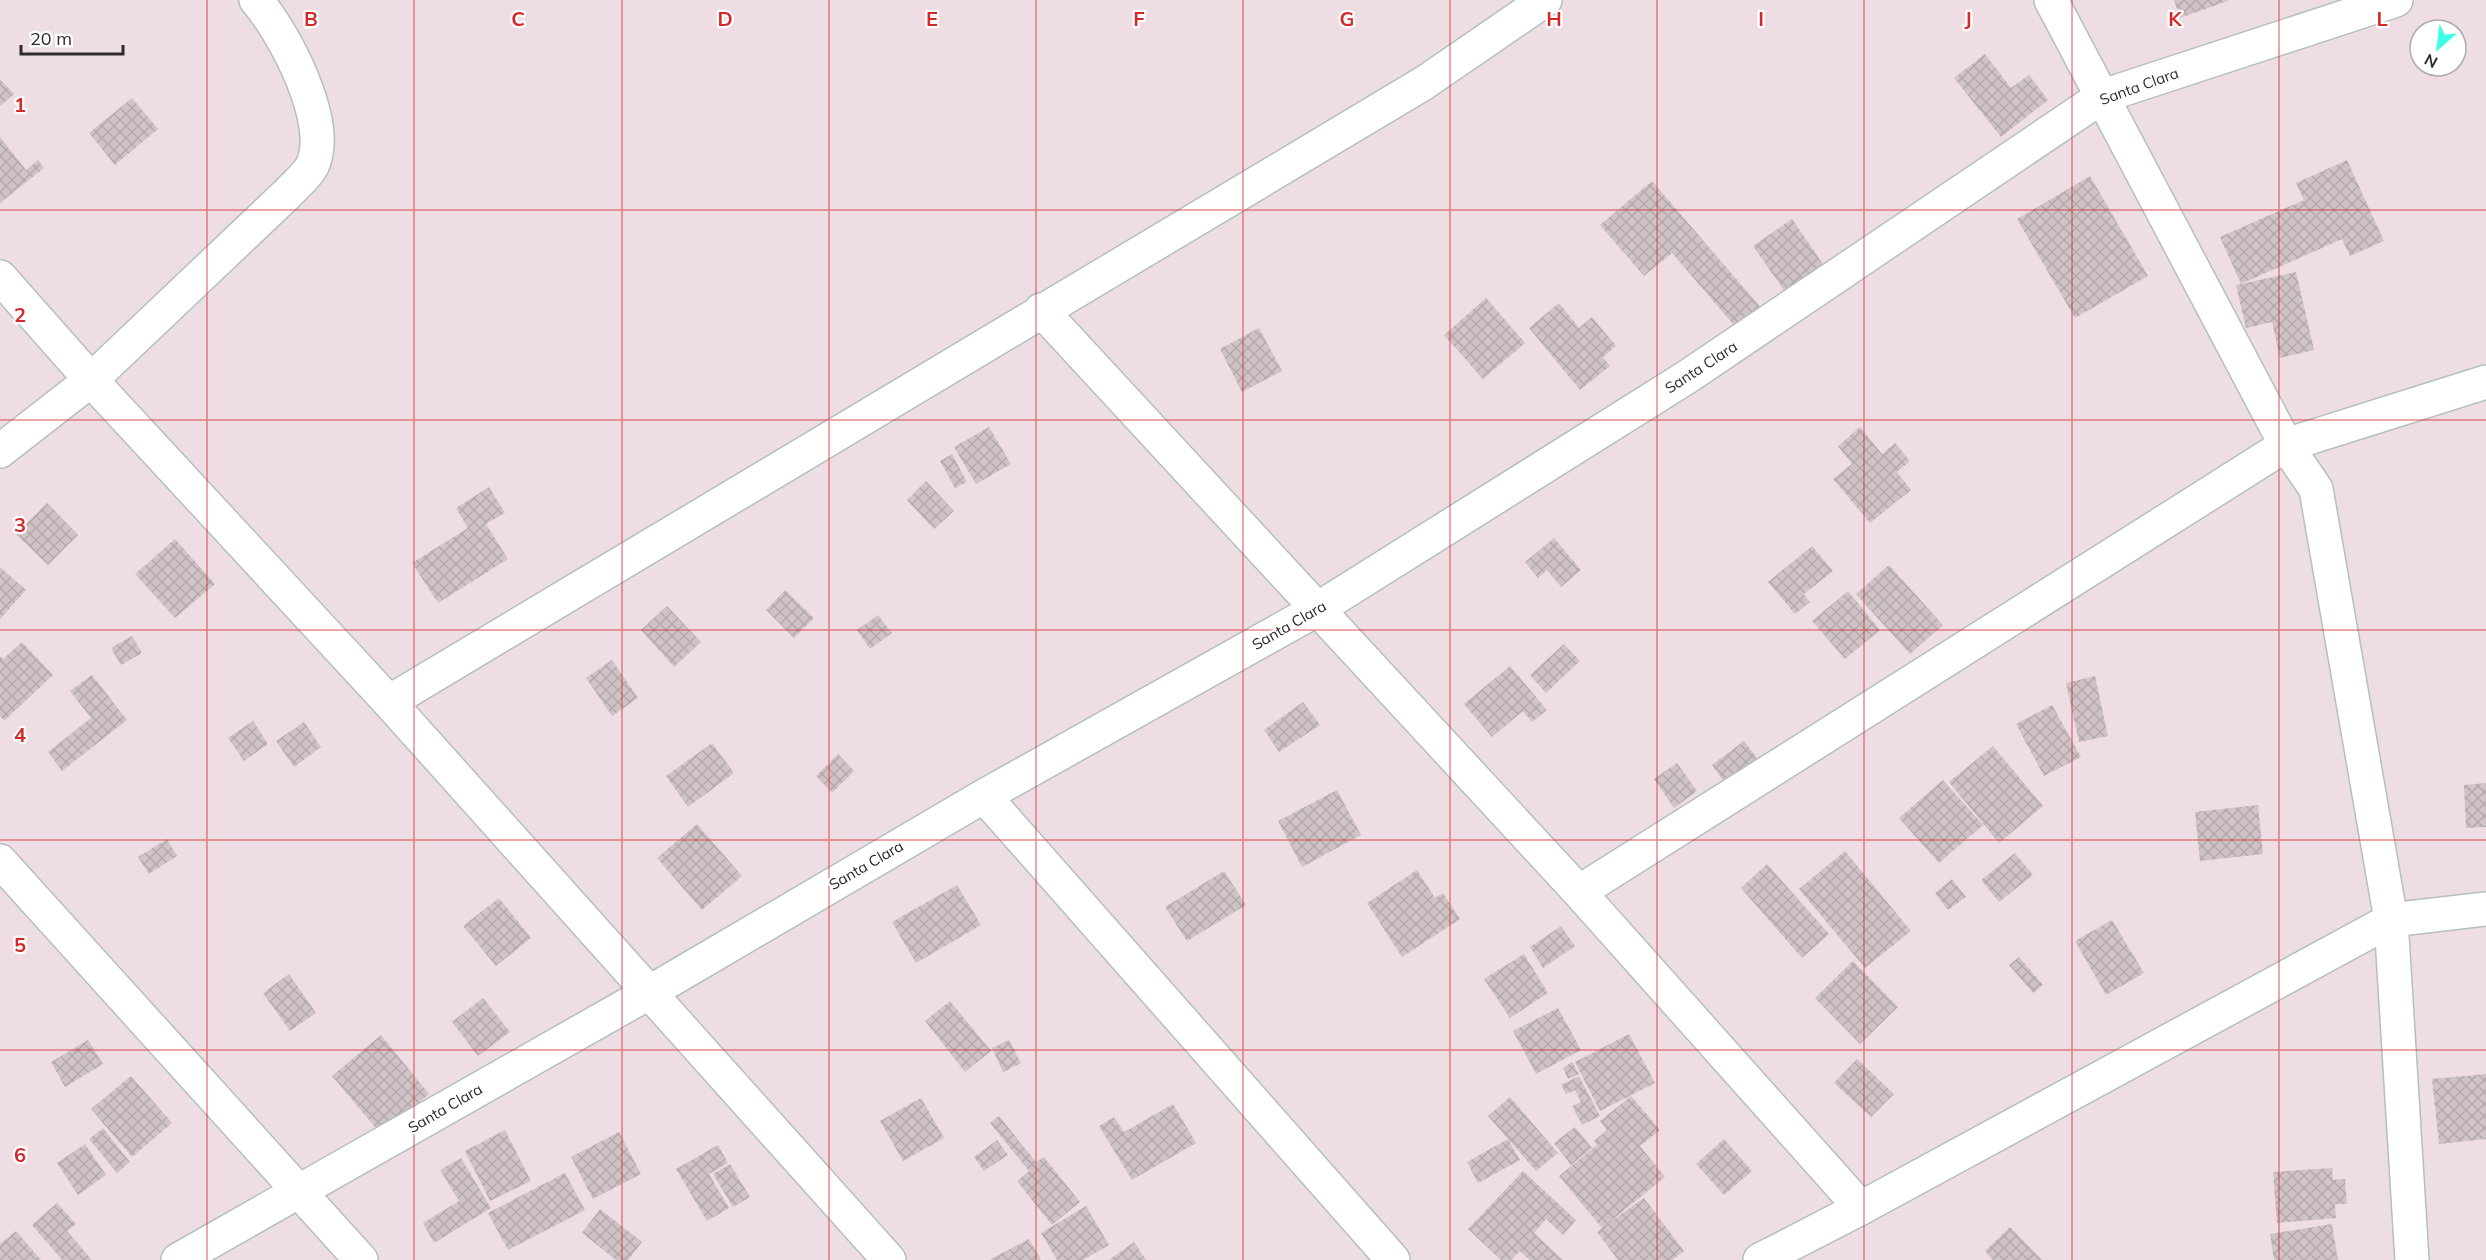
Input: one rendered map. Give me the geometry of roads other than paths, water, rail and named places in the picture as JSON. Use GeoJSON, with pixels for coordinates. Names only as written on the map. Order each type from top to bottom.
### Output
{"type":"FeatureCollection","features":[{"type":"Feature","properties":{"kind":"street"},"geometry":{"type":"LineString","coordinates":[[0,451],[92,380],[287,194],[312,166],[317,133],[307,86],[263,8],[256,0]]}},
{"type":"Feature","properties":{"kind":"street"},"geometry":{"type":"LineString","coordinates":[[389,702],[1424,83],[1545,0]]}},
{"type":"Feature","properties":{"kind":"street"},"geometry":{"type":"LineString","coordinates":[[2051,0],[2286,445],[2316,489],[2391,920],[2412,1260]]}},
{"type":"Feature","properties":{"kind":"street","name":"Santa Clara"},"geometry":{"type":"LineString","coordinates":[[178,1260],[650,992],[984,796],[1316,610],[1687,377],[2103,96],[2396,0]]}},
{"type":"Feature","properties":{"kind":"street"},"geometry":{"type":"LineString","coordinates":[[0,277],[389,702],[890,1260]]}},
{"type":"Feature","properties":{"kind":"street"},"geometry":{"type":"LineString","coordinates":[[1041,310],[1579,892],[1861,1208]]}},
{"type":"Feature","properties":{"kind":"street"},"geometry":{"type":"LineString","coordinates":[[1579,892],[2286,445],[2486,382]]}},
{"type":"Feature","properties":{"kind":"street"},"geometry":{"type":"LineString","coordinates":[[984,796],[1393,1260]]}},
{"type":"Feature","properties":{"kind":"street"},"geometry":{"type":"LineString","coordinates":[[0,861],[297,1192],[361,1260]]}},
{"type":"Feature","properties":{"kind":"street"},"geometry":{"type":"LineString","coordinates":[[1760,1260],[1861,1208],[2391,920],[2486,909]]}}]}
